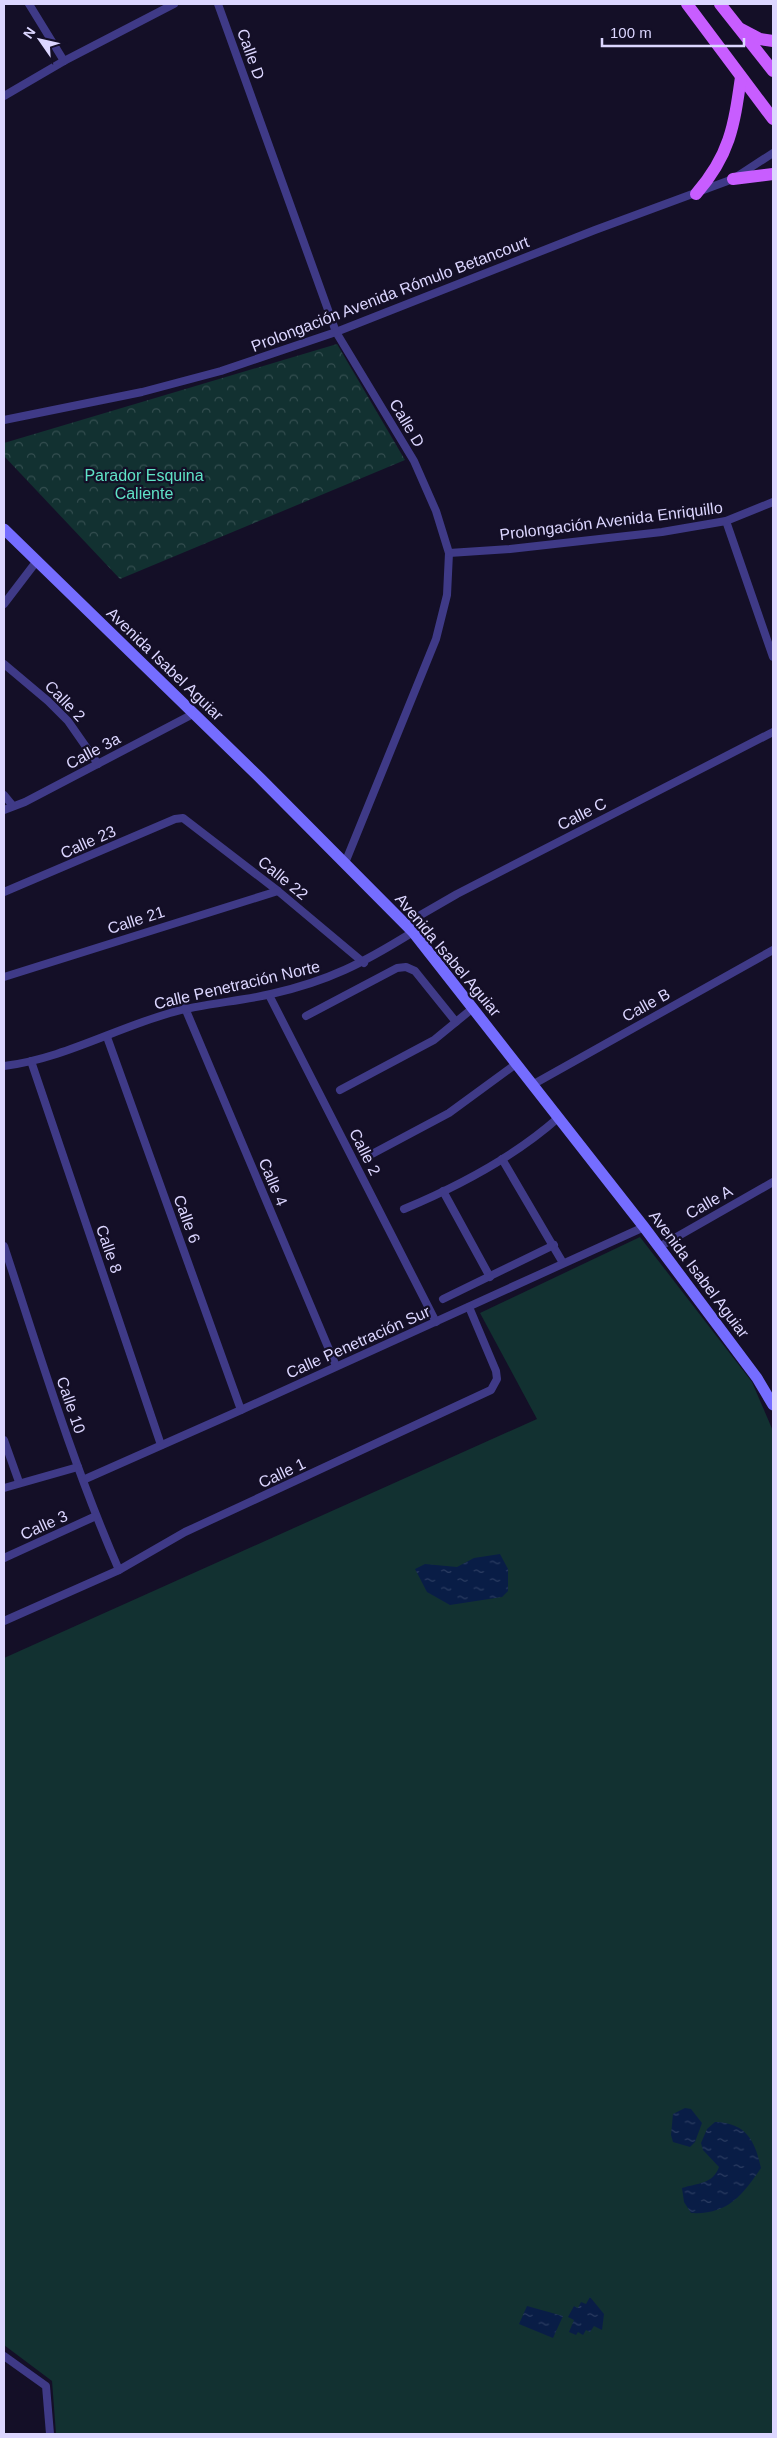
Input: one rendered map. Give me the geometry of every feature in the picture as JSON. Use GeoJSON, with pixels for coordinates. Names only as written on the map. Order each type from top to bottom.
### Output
{"type":"FeatureCollection","features":[{"type":"Feature","properties":{"kind":"main road"},"geometry":{"type":"LineString","coordinates":[[687,4],[773,119]]}},
{"type":"Feature","properties":{"kind":"main road"},"geometry":{"type":"LineString","coordinates":[[720,4],[735,26],[773,71]]}},
{"type":"Feature","properties":{"kind":"main road"},"geometry":{"type":"LineString","coordinates":[[735,26],[760,39],[773,41]]}},
{"type":"Feature","properties":{"kind":"main road"},"geometry":{"type":"LineString","coordinates":[[696,194],[713,175],[733,130],[741,77]]}},
{"type":"Feature","properties":{"kind":"main road"},"geometry":{"type":"LineString","coordinates":[[734,179],[773,174]]}},
{"type":"Feature","properties":{"kind":"main road","name":"Avenida Isabel Aguiar"},"geometry":{"type":"LineString","coordinates":[[4,529],[346,863],[409,928],[644,1227],[757,1378],[773,1405]]}},
{"type":"Feature","properties":{"kind":"street"},"geometry":{"type":"LineString","coordinates":[[29,4],[64,61]]}},
{"type":"Feature","properties":{"kind":"street"},"geometry":{"type":"LineString","coordinates":[[4,96],[64,61],[174,4]]}},
{"type":"Feature","properties":{"kind":"street","name":"Calle D"},"geometry":{"type":"LineString","coordinates":[[218,4],[336,332],[414,461],[436,511],[449,552],[447,595],[436,639],[346,863]]}},
{"type":"Feature","properties":{"kind":"street","name":"Prolongación Avenida Rómulo Betancourt"},"geometry":{"type":"LineString","coordinates":[[4,420],[142,392],[221,372],[336,332],[595,230],[734,179],[773,154]]}},
{"type":"Feature","properties":{"kind":"street","name":"Prolongación Avenida Enriquillo"},"geometry":{"type":"LineString","coordinates":[[449,552],[578,542],[726,521],[773,502]]}},
{"type":"Feature","properties":{"kind":"street"},"geometry":{"type":"LineString","coordinates":[[726,521],[773,657]]}},
{"type":"Feature","properties":{"kind":"street"},"geometry":{"type":"LineString","coordinates":[[4,604],[36,562]]}},
{"type":"Feature","properties":{"kind":"street","name":"Calle 2"},"geometry":{"type":"LineString","coordinates":[[4,664],[48,700],[68,721],[98,764]]}},
{"type":"Feature","properties":{"kind":"street","name":"Calle 3a"},"geometry":{"type":"LineString","coordinates":[[4,810],[98,764],[193,714]]}},
{"type":"Feature","properties":{"kind":"street","name":"Calle C"},"geometry":{"type":"LineString","coordinates":[[409,928],[457,894],[773,732]]}},
{"type":"Feature","properties":{"kind":"street"},"geometry":{"type":"LineString","coordinates":[[4,795],[13,806]]}},
{"type":"Feature","properties":{"kind":"street","name":"Calle 22"},"geometry":{"type":"LineString","coordinates":[[183,818],[278,891],[364,963]]}},
{"type":"Feature","properties":{"kind":"street","name":"Calle 23"},"geometry":{"type":"LineString","coordinates":[[4,892],[175,819],[183,818]]}},
{"type":"Feature","properties":{"kind":"street","name":"Calle 21"},"geometry":{"type":"LineString","coordinates":[[4,977],[278,891]]}},
{"type":"Feature","properties":{"kind":"street","name":"Calle Penetración Norte"},"geometry":{"type":"LineString","coordinates":[[4,1066],[31,1061],[107,1037],[185,1008],[269,995],[311,984],[364,963],[409,928]]}},
{"type":"Feature","properties":{"kind":"street","name":"Calle B"},"geometry":{"type":"LineString","coordinates":[[532,1084],[773,950]]}},
{"type":"Feature","properties":{"kind":"street"},"geometry":{"type":"LineString","coordinates":[[306,1016],[397,968],[406,967],[415,971],[456,1022]]}},
{"type":"Feature","properties":{"kind":"street","name":"Calle 2"},"geometry":{"type":"LineString","coordinates":[[269,995],[436,1322]]}},
{"type":"Feature","properties":{"kind":"street","name":"Calle 4"},"geometry":{"type":"LineString","coordinates":[[185,1008],[336,1366]]}},
{"type":"Feature","properties":{"kind":"street"},"geometry":{"type":"LineString","coordinates":[[340,1090],[413,1053],[434,1040],[473,1008]]}},
{"type":"Feature","properties":{"kind":"street","name":"Calle 6"},"geometry":{"type":"LineString","coordinates":[[107,1037],[241,1410]]}},
{"type":"Feature","properties":{"kind":"street","name":"Calle 8"},"geometry":{"type":"LineString","coordinates":[[31,1061],[162,1445]]}},
{"type":"Feature","properties":{"kind":"street"},"geometry":{"type":"LineString","coordinates":[[372,1154],[449,1112],[516,1064]]}},
{"type":"Feature","properties":{"kind":"street"},"geometry":{"type":"LineString","coordinates":[[404,1209],[444,1191],[502,1159],[522,1147],[558,1118]]}},
{"type":"Feature","properties":{"kind":"street"},"geometry":{"type":"LineString","coordinates":[[502,1159],[563,1263]]}},
{"type":"Feature","properties":{"kind":"street","name":"Calle A"},"geometry":{"type":"LineString","coordinates":[[659,1247],[773,1182]]}},
{"type":"Feature","properties":{"kind":"street"},"geometry":{"type":"LineString","coordinates":[[444,1191],[490,1277]]}},
{"type":"Feature","properties":{"kind":"street","name":"Calle Penetración Sur"},"geometry":{"type":"LineString","coordinates":[[83,1480],[644,1227]]}},
{"type":"Feature","properties":{"kind":"street"},"geometry":{"type":"LineString","coordinates":[[444,1299],[554,1245]]}},
{"type":"Feature","properties":{"kind":"street","name":"Calle 10"},"geometry":{"type":"LineString","coordinates":[[4,1246],[78,1467],[119,1570]]}},
{"type":"Feature","properties":{"kind":"street","name":"Calle 1"},"geometry":{"type":"LineString","coordinates":[[4,1621],[119,1570],[185,1532],[491,1390],[497,1379],[496,1371],[469,1307]]}},
{"type":"Feature","properties":{"kind":"street"},"geometry":{"type":"LineString","coordinates":[[4,1440],[20,1482]]}},
{"type":"Feature","properties":{"kind":"street"},"geometry":{"type":"LineString","coordinates":[[4,1488],[78,1467]]}},
{"type":"Feature","properties":{"kind":"street","name":"Calle 3"},"geometry":{"type":"LineString","coordinates":[[4,1558],[96,1516]]}},
{"type":"Feature","properties":{"kind":"street"},"geometry":{"type":"LineString","coordinates":[[4,2356],[46,2386],[50,2434]]}},
{"type":"Feature","properties":{"kind":"green space","name":"Parador Esquina Caliente"},"geometry":{"type":"Polygon","coordinates":[[[337,344],[405,460],[120,579],[4,456],[4,443],[337,344]]]}},
{"type":"Feature","properties":{"kind":"green space"},"geometry":{"type":"Polygon","coordinates":[[[640,1237],[752,1382],[773,1431],[773,2434],[56,2434],[52,2381],[4,2345],[4,1658],[537,1419],[480,1313],[640,1237]]]}},
{"type":"Feature","properties":{"kind":"water"},"geometry":{"type":"Polygon","coordinates":[[[500,1554],[508,1569],[508,1591],[502,1597],[450,1605],[427,1592],[415,1569],[425,1564],[457,1567],[474,1558],[500,1554]]]}},
{"type":"Feature","properties":{"kind":"water"},"geometry":{"type":"Polygon","coordinates":[[[685,2108],[691,2109],[702,2123],[695,2142],[690,2147],[673,2142],[671,2135],[673,2114],[685,2108]]]}},
{"type":"Feature","properties":{"kind":"water"},"geometry":{"type":"Polygon","coordinates":[[[715,2122],[734,2126],[747,2135],[756,2149],[761,2168],[747,2187],[732,2202],[714,2211],[691,2213],[684,2202],[682,2188],[709,2180],[719,2167],[703,2150],[701,2143],[707,2129],[715,2122]]]}},
{"type":"Feature","properties":{"kind":"water"},"geometry":{"type":"Polygon","coordinates":[[[590,2297],[604,2314],[602,2330],[594,2326],[590,2332],[586,2330],[583,2335],[578,2332],[576,2335],[569,2332],[574,2320],[568,2317],[574,2306],[578,2308],[581,2302],[586,2304],[590,2297]]]}},
{"type":"Feature","properties":{"kind":"water"},"geometry":{"type":"Polygon","coordinates":[[[527,2306],[563,2316],[553,2338],[519,2324],[527,2306]]]}}]}
